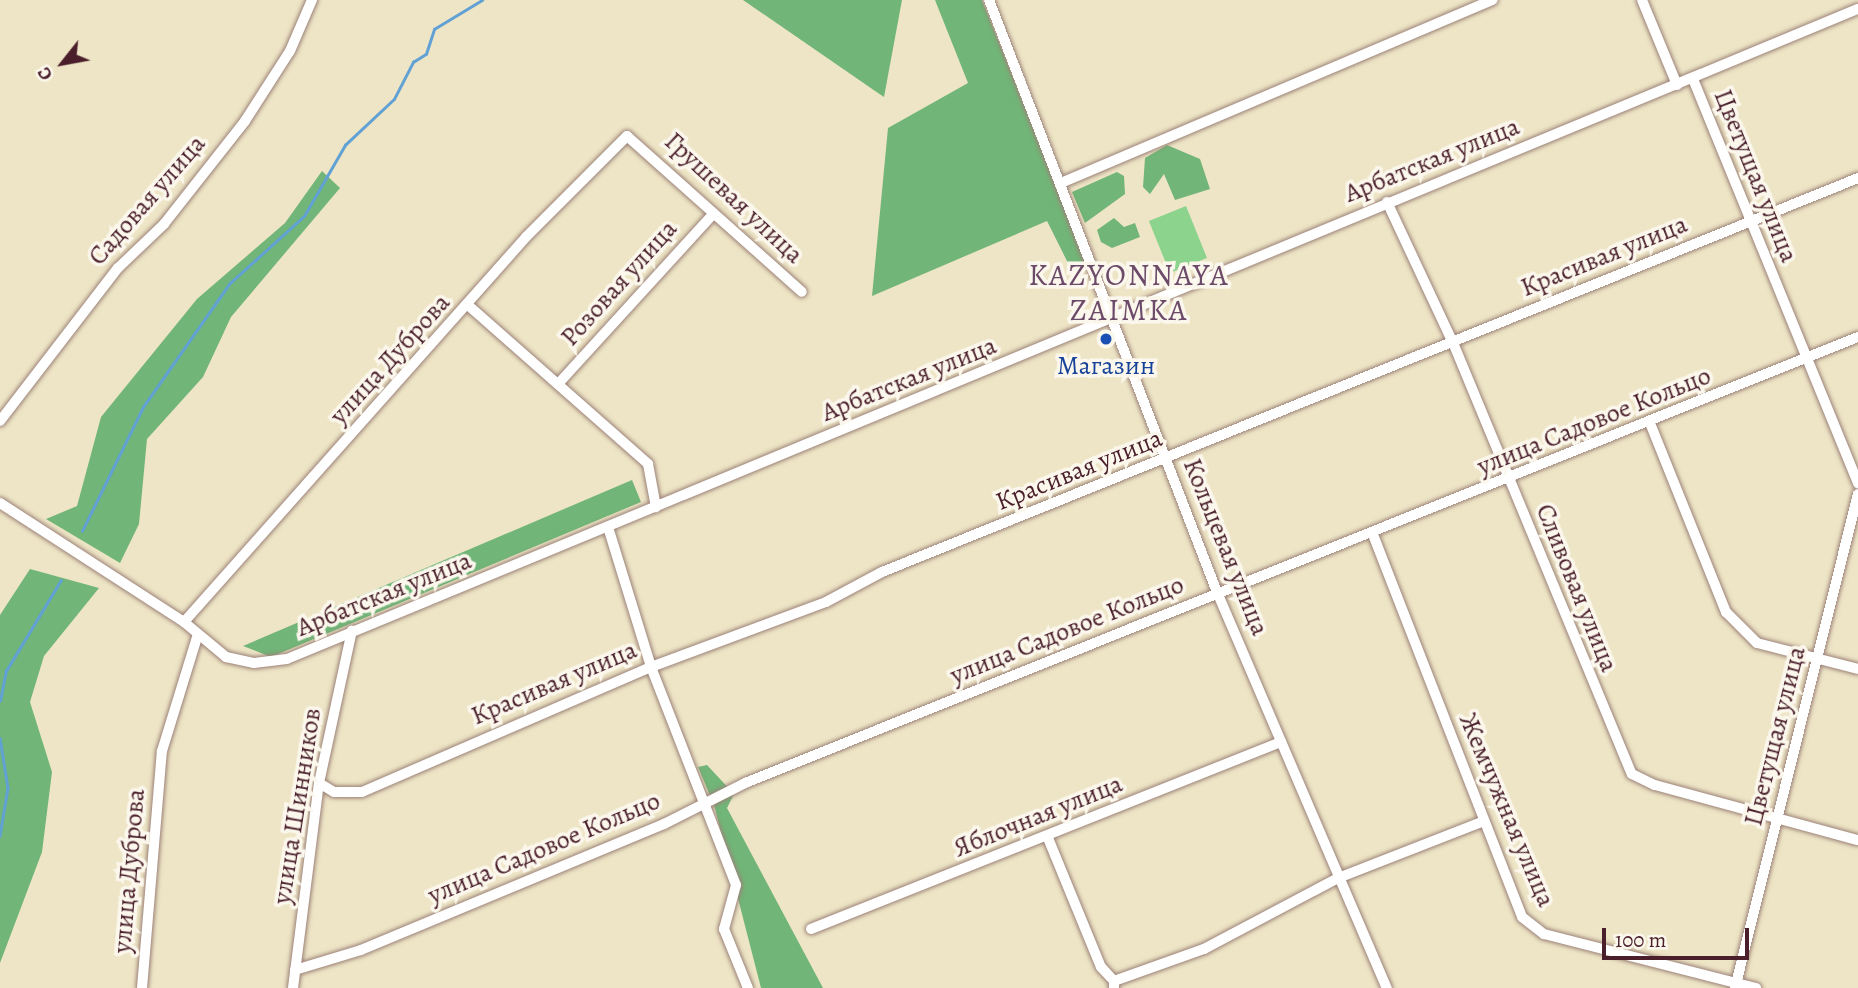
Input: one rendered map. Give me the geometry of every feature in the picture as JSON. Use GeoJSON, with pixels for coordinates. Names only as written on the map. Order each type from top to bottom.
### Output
{"type":"FeatureCollection","features":[{"type":"Feature","properties":{"kind":"street","name":"Садовая улица"},"geometry":{"type":"LineString","coordinates":[[0,421],[94,297],[164,224],[245,121],[290,51],[312,0]]}},
{"type":"Feature","properties":{"kind":"street","name":"Кольцевая улица"},"geometry":{"type":"LineString","coordinates":[[989,0],[1061,183],[1109,321],[1167,459],[1217,592],[1387,988]]}},
{"type":"Feature","properties":{"kind":"street"},"geometry":{"type":"LineString","coordinates":[[1061,183],[1493,0]]}},
{"type":"Feature","properties":{"kind":"street","name":"Цветущая улица"},"geometry":{"type":"LineString","coordinates":[[1642,0],[1676,85]]}},
{"type":"Feature","properties":{"kind":"street","name":"Арбатская улица"},"geometry":{"type":"LineString","coordinates":[[0,503],[184,622],[197,637],[226,657],[254,663],[287,659],[1858,9]]}},
{"type":"Feature","properties":{"kind":"street","name":"Цветущая улица"},"geometry":{"type":"LineString","coordinates":[[1693,79],[1858,484]]}},
{"type":"Feature","properties":{"kind":"street","name":"Грушевая улица"},"geometry":{"type":"LineString","coordinates":[[635,137],[802,292]]}},
{"type":"Feature","properties":{"kind":"street","name":"улица Дуброва"},"geometry":{"type":"LineString","coordinates":[[184,622],[616,144],[635,137]]}},
{"type":"Feature","properties":{"kind":"street","name":"Красивая улица"},"geometry":{"type":"LineString","coordinates":[[319,783],[334,792],[362,792],[651,667],[826,602],[882,572],[1454,345],[1858,178]]}},
{"type":"Feature","properties":{"kind":"street","name":"Сливовая улица"},"geometry":{"type":"LineString","coordinates":[[1387,202],[1454,345],[1632,774],[1777,820],[1858,840]]}},
{"type":"Feature","properties":{"kind":"street","name":"Розовая улица"},"geometry":{"type":"LineString","coordinates":[[558,384],[714,213]]}},
{"type":"Feature","properties":{"kind":"street"},"geometry":{"type":"LineString","coordinates":[[469,306],[648,464],[656,508]]}},
{"type":"Feature","properties":{"kind":"street","name":"улица Садовое Кольцо"},"geometry":{"type":"LineString","coordinates":[[295,970],[386,939],[664,824],[704,800],[1217,592],[1508,480],[1858,337]]}},
{"type":"Feature","properties":{"kind":"street"},"geometry":{"type":"LineString","coordinates":[[1650,423],[1726,612],[1757,643],[1858,669]]}},
{"type":"Feature","properties":{"kind":"street","name":"Цветущая улица"},"geometry":{"type":"LineString","coordinates":[[1736,985],[1858,495]]}},
{"type":"Feature","properties":{"kind":"street"},"geometry":{"type":"LineString","coordinates":[[608,527],[651,667],[736,885],[723,929],[748,988]]}},
{"type":"Feature","properties":{"kind":"street","name":"Жемчужная улица"},"geometry":{"type":"LineString","coordinates":[[1372,532],[1482,822],[1532,927],[1736,985],[1756,988]]}},
{"type":"Feature","properties":{"kind":"street","name":"улица Шинников"},"geometry":{"type":"LineString","coordinates":[[293,988],[319,783],[352,631]]}},
{"type":"Feature","properties":{"kind":"street","name":"улица Дуброва"},"geometry":{"type":"LineString","coordinates":[[142,988],[162,751],[197,637]]}},
{"type":"Feature","properties":{"kind":"street","name":"Яблочная улица"},"geometry":{"type":"LineString","coordinates":[[811,929],[1048,838],[1281,742]]}},
{"type":"Feature","properties":{"kind":"street"},"geometry":{"type":"LineString","coordinates":[[1048,838],[1101,967],[1114,984],[1205,949],[1338,878],[1482,822]]}},
{"type":"Feature","properties":{"kind":"green space"},"geometry":{"type":"Polygon","coordinates":[[[743,0],[902,0],[884,97],[878,93],[743,0]]]}},
{"type":"Feature","properties":{"kind":"green space"},"geometry":{"type":"Polygon","coordinates":[[[935,0],[982,0],[1090,270],[1068,263],[1047,221],[872,296],[888,128],[968,83],[935,0]]]}},
{"type":"Feature","properties":{"kind":"green space"},"geometry":{"type":"Polygon","coordinates":[[[1167,145],[1200,159],[1210,189],[1175,200],[1164,174],[1150,194],[1143,187],[1145,158],[1167,145]]]}},
{"type":"Feature","properties":{"kind":"green space"},"geometry":{"type":"Polygon","coordinates":[[[322,171],[340,188],[231,317],[203,377],[147,439],[139,524],[120,563],[46,519],[77,506],[101,417],[197,299],[285,223],[322,171]]]}},
{"type":"Feature","properties":{"kind":"green space"},"geometry":{"type":"Polygon","coordinates":[[[1117,172],[1124,176],[1125,194],[1085,223],[1072,192],[1117,172]]]}},
{"type":"Feature","properties":{"kind":"green space"},"geometry":{"type":"Polygon","coordinates":[[[1186,206],[1207,258],[1170,273],[1149,221],[1186,206]]]}},
{"type":"Feature","properties":{"kind":"green space"},"geometry":{"type":"Polygon","coordinates":[[[1114,218],[1124,227],[1135,223],[1140,237],[1112,248],[1101,242],[1097,230],[1114,218]]]}},
{"type":"Feature","properties":{"kind":"green space"},"geometry":{"type":"Polygon","coordinates":[[[632,480],[641,502],[271,657],[243,646],[632,480]]]}},
{"type":"Feature","properties":{"kind":"green space"},"geometry":{"type":"Polygon","coordinates":[[[30,569],[99,588],[44,656],[30,702],[52,772],[42,852],[0,963],[0,615],[30,569]]]}},
{"type":"Feature","properties":{"kind":"green space"},"geometry":{"type":"Polygon","coordinates":[[[707,765],[734,794],[727,808],[823,988],[761,988],[714,805],[698,767],[707,765]]]}},
{"type":"Feature","properties":{"kind":"waterway"},"geometry":{"type":"LineString","coordinates":[[82,531],[143,407],[229,284],[304,216],[345,145],[394,99],[413,62],[426,54],[434,29],[482,0]]}},
{"type":"Feature","properties":{"kind":"waterway"},"geometry":{"type":"LineString","coordinates":[[0,701],[6,671],[61,580]]}},
{"type":"Feature","properties":{"kind":"waterway"},"geometry":{"type":"LineString","coordinates":[[0,738],[8,788],[0,836]]}},
{"type":"Feature","properties":{"kind":"place","name":"Магазин"},"geometry":{"type":"Point","coordinates":[1106,339]}},
{"type":"Feature","properties":{"kind":"district","name":"KAZYONNAYA ZAIMKA"},"geometry":{"type":"Point","coordinates":[1129,292]}}]}
